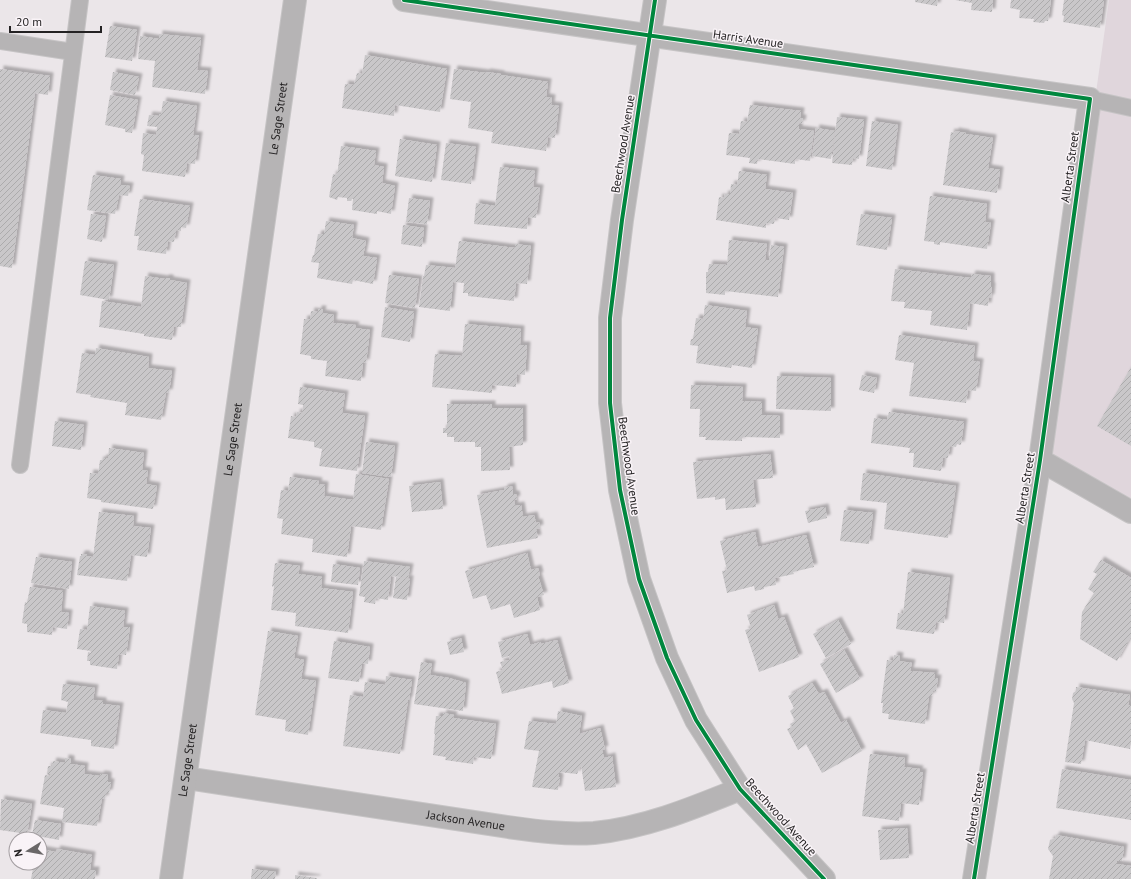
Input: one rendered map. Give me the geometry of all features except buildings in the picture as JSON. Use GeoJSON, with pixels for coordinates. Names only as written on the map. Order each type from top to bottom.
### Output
{"type":"FeatureCollection","features":[{"type":"Feature","properties":{"kind":"street","name":"Le Sage Street"},"geometry":{"type":"LineString","coordinates":[[171,879],[295,0]]}},
{"type":"Feature","properties":{"kind":"street","name":"Harris Avenue"},"geometry":{"type":"LineString","coordinates":[[404,0],[1090,99]]}},
{"type":"Feature","properties":{"kind":"street","name":"Beechwood Avenue"},"geometry":{"type":"LineString","coordinates":[[655,0],[622,220],[610,318],[610,403],[620,482],[639,579],[667,658],[696,720],[740,789],[824,879]]}},
{"type":"Feature","properties":{"kind":"street","name":"Alberta Street"},"geometry":{"type":"LineString","coordinates":[[974,879],[1040,460],[1090,99]]}},
{"type":"Feature","properties":{"kind":"street"},"geometry":{"type":"LineString","coordinates":[[1040,460],[1131,512]]}},
{"type":"Feature","properties":{"kind":"street","name":"Jackson Avenue"},"geometry":{"type":"LineString","coordinates":[[186,778],[556,833],[594,832],[627,827],[674,816],[740,789]]}},
{"type":"Feature","properties":{"kind":"lane"},"geometry":{"type":"LineString","coordinates":[[20,464],[80,0]]}},
{"type":"Feature","properties":{"kind":"lane"},"geometry":{"type":"LineString","coordinates":[[0,41],[73,52]]}},
{"type":"Feature","properties":{"kind":"lane"},"geometry":{"type":"LineString","coordinates":[[1090,99],[1131,108]]}},
{"type":"Feature","properties":{"kind":"shaded area"},"geometry":{"type":"Polygon","coordinates":[[[1109,0],[1131,0],[1131,506],[1045,457],[1109,0]]]}},
{"type":"Feature","properties":{"kind":"cycle path"},"geometry":{"type":"LineString","coordinates":[[404,0],[1090,99],[1040,460],[974,879]]}},
{"type":"Feature","properties":{"kind":"cycle path"},"geometry":{"type":"LineString","coordinates":[[655,0],[622,220],[610,318],[610,403],[620,490],[639,579],[667,658],[696,720],[740,789],[824,879]]}}]}
